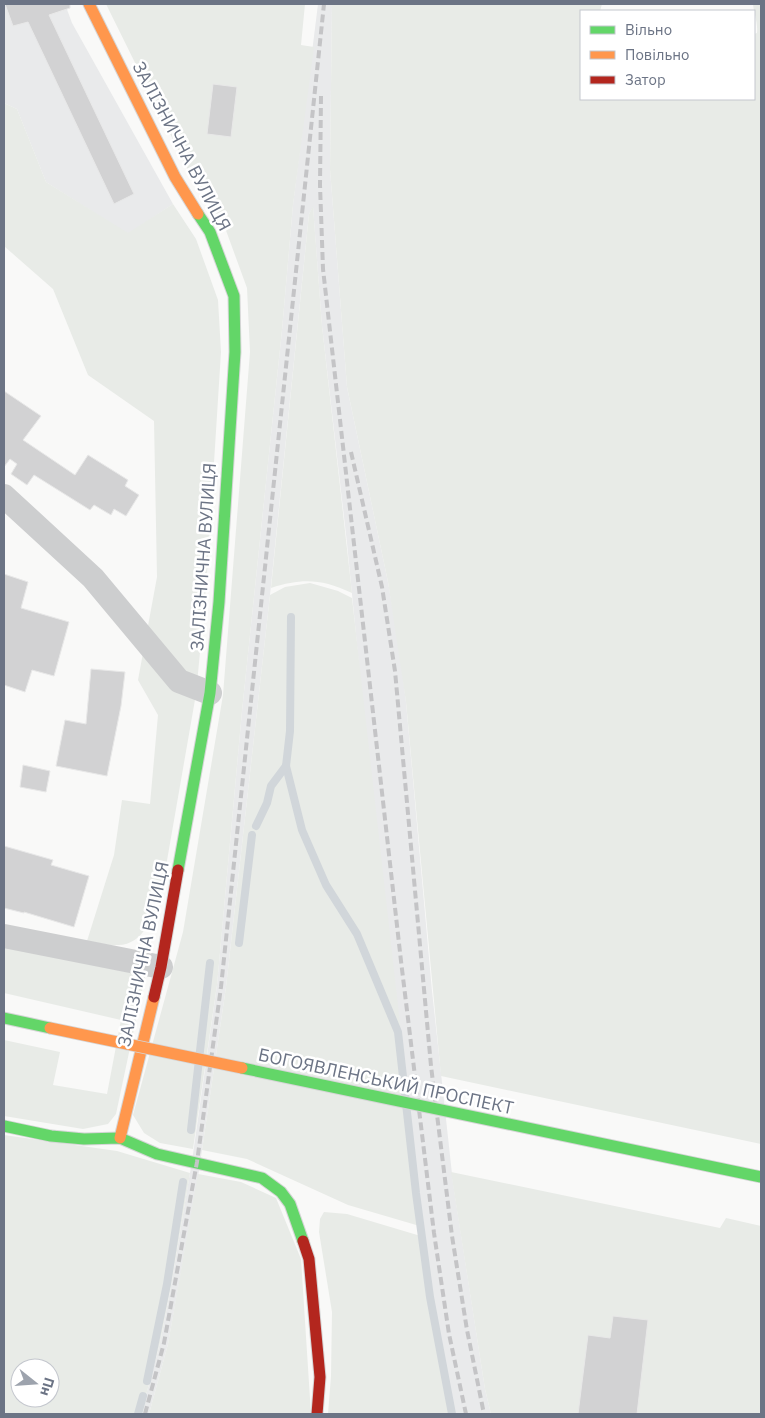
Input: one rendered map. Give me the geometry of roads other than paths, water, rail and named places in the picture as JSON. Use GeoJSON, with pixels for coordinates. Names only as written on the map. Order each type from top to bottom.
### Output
{"type":"FeatureCollection","features":[{"type":"Feature","properties":{"kind":"street","name":"ЗАЛІЗНИЧНА ВУЛИЦЯ"},"geometry":{"type":"LineString","coordinates":[[89,4],[176,177],[210,232],[234,296],[235,352],[219,602],[210,693],[161,966],[120,1138]]}},
{"type":"Feature","properties":{"kind":"street"},"geometry":{"type":"LineString","coordinates":[[4,496],[94,578],[179,681],[210,693]]}},
{"type":"Feature","properties":{"kind":"street"},"geometry":{"type":"LineString","coordinates":[[4,936],[161,966]]}},
{"type":"Feature","properties":{"kind":"street","name":"БОГОЯВЛЕНСЬКИЙ ПРОСПЕКТ"},"geometry":{"type":"LineString","coordinates":[[4,1018],[761,1177]]}},
{"type":"Feature","properties":{"kind":"street"},"geometry":{"type":"LineString","coordinates":[[4,1126],[60,1137],[84,1139],[120,1138],[157,1154],[262,1178],[281,1192],[290,1204],[309,1260],[320,1377],[317,1414]]}},
{"type":"Feature","properties":{"kind":"waterway"},"geometry":{"type":"LineString","coordinates":[[256,826],[267,803],[271,786],[286,766],[290,731],[291,617]]}},
{"type":"Feature","properties":{"kind":"waterway"},"geometry":{"type":"LineString","coordinates":[[286,766],[302,830],[326,885],[357,934],[398,1032],[430,1297],[452,1414]]}},
{"type":"Feature","properties":{"kind":"waterway"},"geometry":{"type":"LineString","coordinates":[[239,943],[252,835]]}},
{"type":"Feature","properties":{"kind":"waterway"},"geometry":{"type":"LineString","coordinates":[[191,1130],[210,963]]}},
{"type":"Feature","properties":{"kind":"waterway"},"geometry":{"type":"LineString","coordinates":[[147,1381],[167,1284],[183,1182]]}},
{"type":"Feature","properties":{"kind":"waterway"},"geometry":{"type":"LineString","coordinates":[[138,1414],[143,1396]]}},
{"type":"Feature","properties":{"kind":"railway"},"geometry":{"type":"LineString","coordinates":[[145,1414],[164,1343],[197,1162],[221,987],[324,4]]}},
{"type":"Feature","properties":{"kind":"railway"},"geometry":{"type":"LineString","coordinates":[[321,96],[320,185],[323,269],[401,961],[434,1233],[449,1334],[466,1414]]}},
{"type":"Feature","properties":{"kind":"railway"},"geometry":{"type":"LineString","coordinates":[[351,452],[382,587],[395,671],[431,1066],[452,1236],[467,1330],[484,1414]]}}]}
